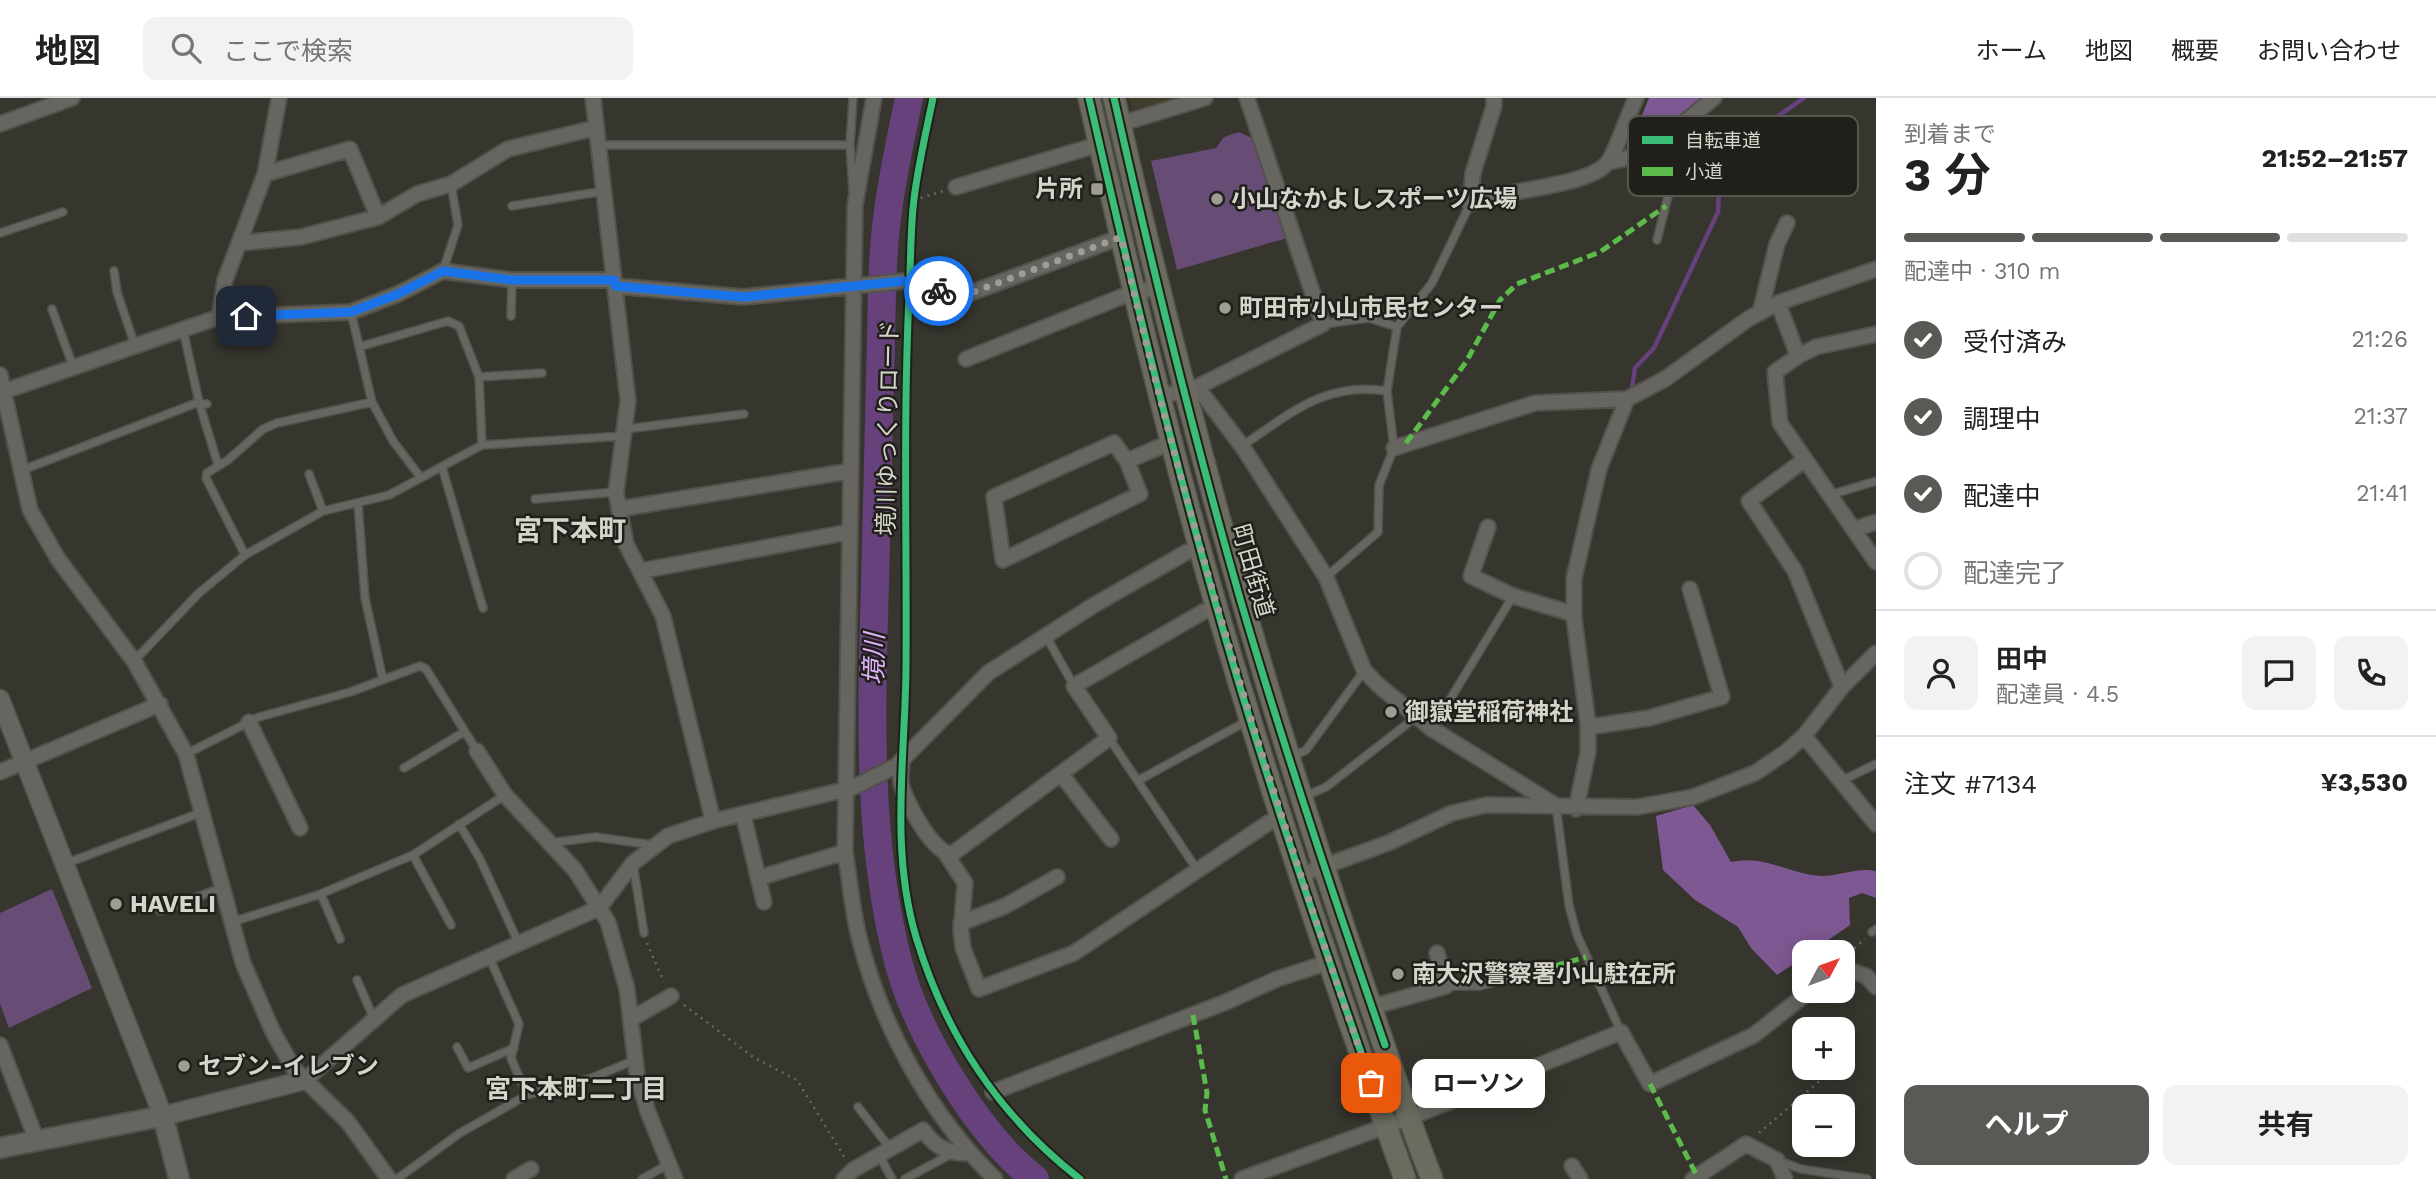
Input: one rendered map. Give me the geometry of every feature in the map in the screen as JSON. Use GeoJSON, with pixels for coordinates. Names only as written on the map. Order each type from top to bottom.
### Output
{"type":"FeatureCollection","features":[{"type":"Feature","properties":{"kind":"main road","name":"町田街道"},"geometry":{"type":"LineString","coordinates":[[1089,98],[1159,397],[1217,608],[1281,818],[1405,1179]]}},
{"type":"Feature","properties":{"kind":"main road","name":"町田街道"},"geometry":{"type":"LineString","coordinates":[[1114,98],[1157,287],[1190,389],[1289,758],[1323,866],[1432,1179]]}},
{"type":"Feature","properties":{"kind":"main road"},"geometry":{"type":"LineString","coordinates":[[0,1148],[163,1116],[179,1179]]}},
{"type":"Feature","properties":{"kind":"street"},"geometry":{"type":"LineString","coordinates":[[0,124],[72,98]]}},
{"type":"Feature","properties":{"kind":"street"},"geometry":{"type":"LineString","coordinates":[[219,317],[225,280],[265,174],[279,98]]}},
{"type":"Feature","properties":{"kind":"street"},"geometry":{"type":"LineString","coordinates":[[593,98],[628,401],[617,492],[626,544],[663,617],[713,821]]}},
{"type":"Feature","properties":{"kind":"street"},"geometry":{"type":"LineString","coordinates":[[874,98],[855,205],[857,286],[850,471],[849,789],[845,852],[859,936],[885,1013],[934,1104],[969,1153],[995,1179]]}},
{"type":"Feature","properties":{"kind":"street"},"geometry":{"type":"LineString","coordinates":[[1120,124],[1205,98]]}},
{"type":"Feature","properties":{"kind":"street"},"geometry":{"type":"LineString","coordinates":[[1159,397],[1190,389],[1323,324],[1247,98]]}},
{"type":"Feature","properties":{"kind":"street"},"geometry":{"type":"LineString","coordinates":[[1494,98],[1494,106],[1473,173],[1470,204],[1490,197],[1593,175],[1609,162],[1628,117]]}},
{"type":"Feature","properties":{"kind":"street"},"geometry":{"type":"LineString","coordinates":[[1628,116],[1636,98]]}},
{"type":"Feature","properties":{"kind":"street"},"geometry":{"type":"LineString","coordinates":[[1692,116],[1714,98]]}},
{"type":"Feature","properties":{"kind":"street"},"geometry":{"type":"LineString","coordinates":[[240,243],[300,237],[378,217],[417,194],[451,184],[508,149],[595,128]]}},
{"type":"Feature","properties":{"kind":"street"},"geometry":{"type":"LineString","coordinates":[[956,187],[1100,144]]}},
{"type":"Feature","properties":{"kind":"street"},"geometry":{"type":"LineString","coordinates":[[265,174],[350,149],[378,217]]}},
{"type":"Feature","properties":{"kind":"street"},"geometry":{"type":"LineString","coordinates":[[1609,162],[1628,160]]}},
{"type":"Feature","properties":{"kind":"street"},"geometry":{"type":"LineString","coordinates":[[1760,313],[1777,244],[1787,223]]}},
{"type":"Feature","properties":{"kind":"street"},"geometry":{"type":"LineString","coordinates":[[5,391],[219,317],[351,312],[398,294],[443,271],[512,280],[615,283],[743,297],[905,281],[960,297],[1121,237]]}},
{"type":"Feature","properties":{"kind":"street"},"geometry":{"type":"LineString","coordinates":[[1394,449],[1535,403],[1627,399],[1665,379],[1778,303],[1876,269]]}},
{"type":"Feature","properties":{"kind":"street"},"geometry":{"type":"LineString","coordinates":[[966,359],[1134,293],[1157,287]]}},
{"type":"Feature","properties":{"kind":"street"},"geometry":{"type":"LineString","coordinates":[[1778,303],[1798,356]]}},
{"type":"Feature","properties":{"kind":"street"},"geometry":{"type":"LineString","coordinates":[[1876,334],[1816,347],[1775,372],[1780,424],[1803,461],[1855,529],[1876,562]]}},
{"type":"Feature","properties":{"kind":"street"},"geometry":{"type":"LineString","coordinates":[[0,375],[5,391],[6,445],[20,471],[30,510],[41,533],[134,661],[186,754],[231,923],[250,982],[273,1032],[294,1069],[348,1122],[390,1179]]}},
{"type":"Feature","properties":{"kind":"street"},"geometry":{"type":"LineString","coordinates":[[1190,389],[1242,446],[1326,578],[1364,670],[1432,729],[1556,806]]}},
{"type":"Feature","properties":{"kind":"street"},"geometry":{"type":"LineString","coordinates":[[1577,808],[1588,752],[1588,727],[1574,614],[1574,578],[1599,469],[1627,399]]}},
{"type":"Feature","properties":{"kind":"street"},"geometry":{"type":"LineString","coordinates":[[1127,461],[1171,442]]}},
{"type":"Feature","properties":{"kind":"street"},"geometry":{"type":"LineString","coordinates":[[1114,443],[1127,461],[1140,494],[1003,560],[994,497],[1114,443]]}},
{"type":"Feature","properties":{"kind":"street"},"geometry":{"type":"LineString","coordinates":[[1803,461],[1749,501],[1795,571],[1842,687]]}},
{"type":"Feature","properties":{"kind":"street"},"geometry":{"type":"LineString","coordinates":[[620,509],[850,471]]}},
{"type":"Feature","properties":{"kind":"street"},"geometry":{"type":"LineString","coordinates":[[1855,529],[1876,522]]}},
{"type":"Feature","properties":{"kind":"street"},"geometry":{"type":"LineString","coordinates":[[1488,527],[1471,576],[1513,596],[1574,614]]}},
{"type":"Feature","properties":{"kind":"street"},"geometry":{"type":"LineString","coordinates":[[640,571],[849,532]]}},
{"type":"Feature","properties":{"kind":"street"},"geometry":{"type":"LineString","coordinates":[[0,699],[163,1116],[304,1080],[402,995],[490,959],[599,908],[633,863],[668,836],[713,821],[849,789],[899,764],[988,673],[1187,552],[1200,548]]}},
{"type":"Feature","properties":{"kind":"street"},"geometry":{"type":"LineString","coordinates":[[1588,727],[1649,718],[1722,698],[1690,589]]}},
{"type":"Feature","properties":{"kind":"street"},"geometry":{"type":"LineString","coordinates":[[946,854],[965,846],[1109,738],[1074,686],[1203,612],[1217,608]]}},
{"type":"Feature","properties":{"kind":"street"},"geometry":{"type":"LineString","coordinates":[[1300,875],[1388,843],[1452,813],[1486,805],[1637,807],[1693,797],[1755,773],[1804,736],[1842,687],[1876,653]]}},
{"type":"Feature","properties":{"kind":"street"},"geometry":{"type":"LineString","coordinates":[[0,772],[160,704]]}},
{"type":"Feature","properties":{"kind":"street"},"geometry":{"type":"LineString","coordinates":[[249,722],[300,828]]}},
{"type":"Feature","properties":{"kind":"street"},"geometry":{"type":"LineString","coordinates":[[1804,736],[1838,782],[1876,824]]}},
{"type":"Feature","properties":{"kind":"street"},"geometry":{"type":"LineString","coordinates":[[477,751],[505,795],[575,870],[608,922],[624,978],[635,1060],[648,1112],[667,1165],[675,1179]]}},
{"type":"Feature","properties":{"kind":"street"},"geometry":{"type":"LineString","coordinates":[[899,764],[901,784],[931,842],[946,854],[965,883],[961,923],[962,948],[979,989],[1074,953],[1199,872],[1268,823],[1281,818]]}},
{"type":"Feature","properties":{"kind":"street"},"geometry":{"type":"LineString","coordinates":[[1061,774],[1111,839]]}},
{"type":"Feature","properties":{"kind":"street"},"geometry":{"type":"LineString","coordinates":[[743,814],[764,902]]}},
{"type":"Feature","properties":{"kind":"street"},"geometry":{"type":"LineString","coordinates":[[758,878],[845,852]]}},
{"type":"Feature","properties":{"kind":"street"},"geometry":{"type":"LineString","coordinates":[[961,923],[1005,906],[1056,877]]}},
{"type":"Feature","properties":{"kind":"street"},"geometry":{"type":"LineString","coordinates":[[1371,1007],[1446,986],[1437,953]]}},
{"type":"Feature","properties":{"kind":"street"},"geometry":{"type":"LineString","coordinates":[[993,1092],[1226,1002],[1277,979],[1329,961]]}},
{"type":"Feature","properties":{"kind":"street"},"geometry":{"type":"LineString","coordinates":[[1855,972],[1866,976],[1876,987]]}},
{"type":"Feature","properties":{"kind":"street"},"geometry":{"type":"LineString","coordinates":[[631,1019],[671,996]]}},
{"type":"Feature","properties":{"kind":"street"},"geometry":{"type":"LineString","coordinates":[[1242,1179],[1409,1117],[1621,1032],[1650,1084],[1755,1035],[1795,1003]]}},
{"type":"Feature","properties":{"kind":"street"},"geometry":{"type":"LineString","coordinates":[[0,1045],[37,1141]]}},
{"type":"Feature","properties":{"kind":"street"},"geometry":{"type":"LineString","coordinates":[[849,1174],[923,1130],[933,1144],[953,1153],[969,1153]]}},
{"type":"Feature","properties":{"kind":"street"},"geometry":{"type":"LineString","coordinates":[[1693,1179],[1746,1144],[1777,1160],[1785,1179]]}},
{"type":"Feature","properties":{"kind":"street"},"geometry":{"type":"LineString","coordinates":[[1572,1166],[1580,1179]]}},
{"type":"Feature","properties":{"kind":"street"},"geometry":{"type":"LineString","coordinates":[[514,1179],[531,1169]]}},
{"type":"Feature","properties":{"kind":"lane"},"geometry":{"type":"LineString","coordinates":[[853,98],[850,145],[855,205]]}},
{"type":"Feature","properties":{"kind":"lane"},"geometry":{"type":"LineString","coordinates":[[599,145],[850,145]]}},
{"type":"Feature","properties":{"kind":"lane"},"geometry":{"type":"LineString","coordinates":[[443,271],[457,225],[451,184]]}},
{"type":"Feature","properties":{"kind":"lane"},"geometry":{"type":"LineString","coordinates":[[512,206],[605,191]]}},
{"type":"Feature","properties":{"kind":"lane"},"geometry":{"type":"LineString","coordinates":[[1657,240],[1668,196]]}},
{"type":"Feature","properties":{"kind":"lane"},"geometry":{"type":"LineString","coordinates":[[1326,578],[1378,532],[1379,485],[1394,449],[1387,391],[1397,327],[1432,283],[1470,204]]}},
{"type":"Feature","properties":{"kind":"lane"},"geometry":{"type":"LineString","coordinates":[[0,233],[63,212]]}},
{"type":"Feature","properties":{"kind":"lane"},"geometry":{"type":"LineString","coordinates":[[114,271],[117,292],[135,346]]}},
{"type":"Feature","properties":{"kind":"lane"},"geometry":{"type":"LineString","coordinates":[[511,316],[512,280]]}},
{"type":"Feature","properties":{"kind":"lane"},"geometry":{"type":"LineString","coordinates":[[52,309],[72,366]]}},
{"type":"Feature","properties":{"kind":"lane"},"geometry":{"type":"LineString","coordinates":[[351,312],[372,402],[393,442],[421,478]]}},
{"type":"Feature","properties":{"kind":"lane"},"geometry":{"type":"LineString","coordinates":[[1323,324],[1369,318],[1397,327]]}},
{"type":"Feature","properties":{"kind":"lane"},"geometry":{"type":"LineString","coordinates":[[359,347],[448,321],[460,326],[479,377],[482,445]]}},
{"type":"Feature","properties":{"kind":"lane"},"geometry":{"type":"LineString","coordinates":[[183,329],[218,465]]}},
{"type":"Feature","properties":{"kind":"lane"},"geometry":{"type":"LineString","coordinates":[[479,377],[542,373]]}},
{"type":"Feature","properties":{"kind":"lane"},"geometry":{"type":"LineString","coordinates":[[1242,446],[1318,398],[1342,389],[1387,391]]}},
{"type":"Feature","properties":{"kind":"lane"},"geometry":{"type":"LineString","coordinates":[[245,555],[206,478],[263,429],[277,423],[372,402]]}},
{"type":"Feature","properties":{"kind":"lane"},"geometry":{"type":"LineString","coordinates":[[20,471],[203,403]]}},
{"type":"Feature","properties":{"kind":"lane"},"geometry":{"type":"LineString","coordinates":[[134,661],[199,593],[245,555],[323,511],[389,495],[482,445],[626,432],[744,414]]}},
{"type":"Feature","properties":{"kind":"lane"},"geometry":{"type":"LineString","coordinates":[[443,467],[483,608]]}},
{"type":"Feature","properties":{"kind":"lane"},"geometry":{"type":"LineString","coordinates":[[309,474],[323,511]]}},
{"type":"Feature","properties":{"kind":"lane"},"geometry":{"type":"LineString","coordinates":[[1829,495],[1876,481]]}},
{"type":"Feature","properties":{"kind":"lane"},"geometry":{"type":"LineString","coordinates":[[535,499],[617,492]]}},
{"type":"Feature","properties":{"kind":"lane"},"geometry":{"type":"LineString","coordinates":[[358,503],[365,598],[383,680]]}},
{"type":"Feature","properties":{"kind":"lane"},"geometry":{"type":"LineString","coordinates":[[1432,729],[1513,596]]}},
{"type":"Feature","properties":{"kind":"lane"},"geometry":{"type":"LineString","coordinates":[[1046,636],[1074,686]]}},
{"type":"Feature","properties":{"kind":"lane"},"geometry":{"type":"LineString","coordinates":[[186,754],[249,722],[383,680],[413,667],[426,669],[477,751]]}},
{"type":"Feature","properties":{"kind":"lane"},"geometry":{"type":"LineString","coordinates":[[1289,758],[1306,750],[1364,670]]}},
{"type":"Feature","properties":{"kind":"lane"},"geometry":{"type":"LineString","coordinates":[[1301,797],[1326,787],[1416,717]]}},
{"type":"Feature","properties":{"kind":"lane"},"geometry":{"type":"LineString","coordinates":[[1139,780],[1237,724],[1251,719]]}},
{"type":"Feature","properties":{"kind":"lane"},"geometry":{"type":"LineString","coordinates":[[404,768],[464,732]]}},
{"type":"Feature","properties":{"kind":"lane"},"geometry":{"type":"LineString","coordinates":[[1109,738],[1199,872]]}},
{"type":"Feature","properties":{"kind":"lane"},"geometry":{"type":"LineString","coordinates":[[1838,782],[1876,764]]}},
{"type":"Feature","properties":{"kind":"lane"},"geometry":{"type":"LineString","coordinates":[[231,923],[321,894],[412,855],[505,795]]}},
{"type":"Feature","properties":{"kind":"lane"},"geometry":{"type":"LineString","coordinates":[[1556,806],[1569,905],[1577,934],[1621,1032]]}},
{"type":"Feature","properties":{"kind":"lane"},"geometry":{"type":"LineString","coordinates":[[65,864],[200,813]]}},
{"type":"Feature","properties":{"kind":"lane"},"geometry":{"type":"LineString","coordinates":[[459,824],[480,859],[519,945]]}},
{"type":"Feature","properties":{"kind":"lane"},"geometry":{"type":"LineString","coordinates":[[548,843],[596,837],[653,845]]}},
{"type":"Feature","properties":{"kind":"lane"},"geometry":{"type":"LineString","coordinates":[[412,855],[451,925]]}},
{"type":"Feature","properties":{"kind":"lane"},"geometry":{"type":"LineString","coordinates":[[633,863],[644,933]]}},
{"type":"Feature","properties":{"kind":"lane"},"geometry":{"type":"LineString","coordinates":[[160,911],[221,888]]}},
{"type":"Feature","properties":{"kind":"lane"},"geometry":{"type":"LineString","coordinates":[[321,894],[340,939]]}},
{"type":"Feature","properties":{"kind":"lane"},"geometry":{"type":"LineString","coordinates":[[490,959],[519,1024],[511,1058],[527,1095]]}},
{"type":"Feature","properties":{"kind":"lane"},"geometry":{"type":"LineString","coordinates":[[1446,986],[1480,986],[1540,970]]}},
{"type":"Feature","properties":{"kind":"lane"},"geometry":{"type":"LineString","coordinates":[[357,980],[374,1020]]}},
{"type":"Feature","properties":{"kind":"lane"},"geometry":{"type":"LineString","coordinates":[[457,1047],[468,1068],[514,1048]]}},
{"type":"Feature","properties":{"kind":"lane"},"geometry":{"type":"LineString","coordinates":[[397,1179],[460,1133],[527,1095],[589,1079],[635,1060]]}},
{"type":"Feature","properties":{"kind":"lane"},"geometry":{"type":"LineString","coordinates":[[858,1107],[884,1152],[892,1179]]}},
{"type":"Feature","properties":{"kind":"lane"},"geometry":{"type":"LineString","coordinates":[[905,1179],[953,1153]]}},
{"type":"Feature","properties":{"kind":"lane"},"geometry":{"type":"LineString","coordinates":[[1777,1160],[1801,1169],[1867,1179]]}},
{"type":"Feature","properties":{"kind":"lane"},"geometry":{"type":"LineString","coordinates":[[642,1179],[667,1165]]}},
{"type":"Feature","properties":{"kind":"path"},"geometry":{"type":"LineString","coordinates":[[913,214],[916,187]]}},
{"type":"Feature","properties":{"kind":"path"},"geometry":{"type":"LineString","coordinates":[[914,200],[956,187]]}},
{"type":"Feature","properties":{"kind":"path"},"geometry":{"type":"LineString","coordinates":[[1855,948],[1874,930]]}},
{"type":"Feature","properties":{"kind":"path"},"geometry":{"type":"LineString","coordinates":[[644,933],[671,996],[753,1057],[797,1080],[849,1174]]}},
{"type":"Feature","properties":{"kind":"path"},"geometry":{"type":"LineString","coordinates":[[1746,1144],[1821,1080]]}},
{"type":"Feature","properties":{"kind":"shaded area"},"geometry":{"type":"Polygon","coordinates":[[[1129,98],[1179,98],[1133,112],[1129,98]]]}},
{"type":"Feature","properties":{"kind":"shaded area"},"geometry":{"type":"Polygon","coordinates":[[[1649,98],[1702,98],[1681,116],[1642,116],[1649,98]]]}},
{"type":"Feature","properties":{"kind":"shaded area","name":"小山なかよしスポーツ広場"},"geometry":{"type":"Polygon","coordinates":[[[1239,132],[1252,138],[1287,238],[1177,270],[1151,161],[1216,148],[1224,137],[1239,132]]]}},
{"type":"Feature","properties":{"kind":"shaded area"},"geometry":{"type":"Polygon","coordinates":[[[1693,805],[1710,825],[1731,862],[1755,861],[1822,876],[1862,870],[1876,871],[1876,898],[1862,893],[1849,898],[1850,925],[1828,940],[1792,940],[1792,965],[1777,975],[1751,948],[1738,927],[1695,900],[1663,870],[1656,816],[1693,805]]]}},
{"type":"Feature","properties":{"kind":"shaded area"},"geometry":{"type":"Polygon","coordinates":[[[52,889],[92,988],[9,1028],[0,1004],[0,913],[52,889]]]}},
{"type":"Feature","properties":{"kind":"waterway","name":"境川"},"geometry":{"type":"LineString","coordinates":[[909,98],[891,191],[883,271],[872,700],[879,858],[898,961],[907,989],[934,1049],[971,1109],[1013,1160],[1035,1179]]}},
{"type":"Feature","properties":{"kind":"waterway"},"geometry":{"type":"LineString","coordinates":[[1778,116],[1804,98]]}},
{"type":"Feature","properties":{"kind":"waterway"},"geometry":{"type":"LineString","coordinates":[[1632,388],[1635,368],[1654,348],[1718,212],[1719,196]]}},
{"type":"Feature","properties":{"kind":"marked path"},"geometry":{"type":"LineString","coordinates":[[1406,443],[1466,362],[1500,300],[1517,284],[1600,252],[1666,206]]}},
{"type":"Feature","properties":{"kind":"marked path"},"geometry":{"type":"LineString","coordinates":[[1540,970],[1586,957]]}},
{"type":"Feature","properties":{"kind":"marked path"},"geometry":{"type":"LineString","coordinates":[[1193,1015],[1207,1093],[1205,1110],[1226,1179]]}},
{"type":"Feature","properties":{"kind":"marked path"},"geometry":{"type":"LineString","coordinates":[[1650,1084],[1697,1176]]}},
{"type":"Feature","properties":{"kind":"cycle path","name":"境川ゆっくりロード"},"geometry":{"type":"LineString","coordinates":[[933,98],[922,149],[911,236],[906,390],[906,669],[901,804],[903,871],[916,937],[928,973],[960,1040],[979,1071],[1025,1129],[1080,1179]]}},
{"type":"Feature","properties":{"kind":"cycle path"},"geometry":{"type":"LineString","coordinates":[[1089,98],[1181,479],[1234,669],[1315,920],[1380,1107]]}},
{"type":"Feature","properties":{"kind":"cycle path"},"geometry":{"type":"LineString","coordinates":[[1114,98],[1174,351],[1241,602],[1310,824],[1385,1045]]}},
{"type":"Feature","properties":{"kind":"way so far"},"geometry":{"type":"LineString","coordinates":[[939,291],[960,297],[1121,237],[1159,397],[1217,608],[1300,875],[1371,1083]]}},
{"type":"Feature","properties":{"kind":"place","name":"片所"},"geometry":{"type":"Point","coordinates":[1097,189]}},
{"type":"Feature","properties":{"kind":"place","name":"小山なかよしスポーツ広場"},"geometry":{"type":"Point","coordinates":[1217,199]}},
{"type":"Feature","properties":{"kind":"place","name":"町田市小山市民センター"},"geometry":{"type":"Point","coordinates":[1225,308]}},
{"type":"Feature","properties":{"kind":"place","name":"御嶽堂稲荷神社"},"geometry":{"type":"Point","coordinates":[1391,712]}},
{"type":"Feature","properties":{"kind":"place","name":"HAVELI"},"geometry":{"type":"Point","coordinates":[116,904]}},
{"type":"Feature","properties":{"kind":"place","name":"南大沢警察署小山駐在所"},"geometry":{"type":"Point","coordinates":[1398,974]}},
{"type":"Feature","properties":{"kind":"place","name":"セブン-イレブン"},"geometry":{"type":"Point","coordinates":[184,1066]}},
{"type":"Feature","properties":{"kind":"place","name":"ローソン"},"geometry":{"type":"Point","coordinates":[1371,1083]}},
{"type":"Feature","properties":{"kind":"district","name":"宮下本町"},"geometry":{"type":"Point","coordinates":[570,530]}},
{"type":"Feature","properties":{"kind":"district","name":"宮下本町二丁目"},"geometry":{"type":"Point","coordinates":[576,1089]}},
{"type":"Feature","properties":{"kind":"route"},"geometry":{"type":"LineString","coordinates":[[246,316],[351,312],[398,294],[443,271],[512,280],[614,280],[615,286],[743,297],[905,281],[939,291]]}}]}
